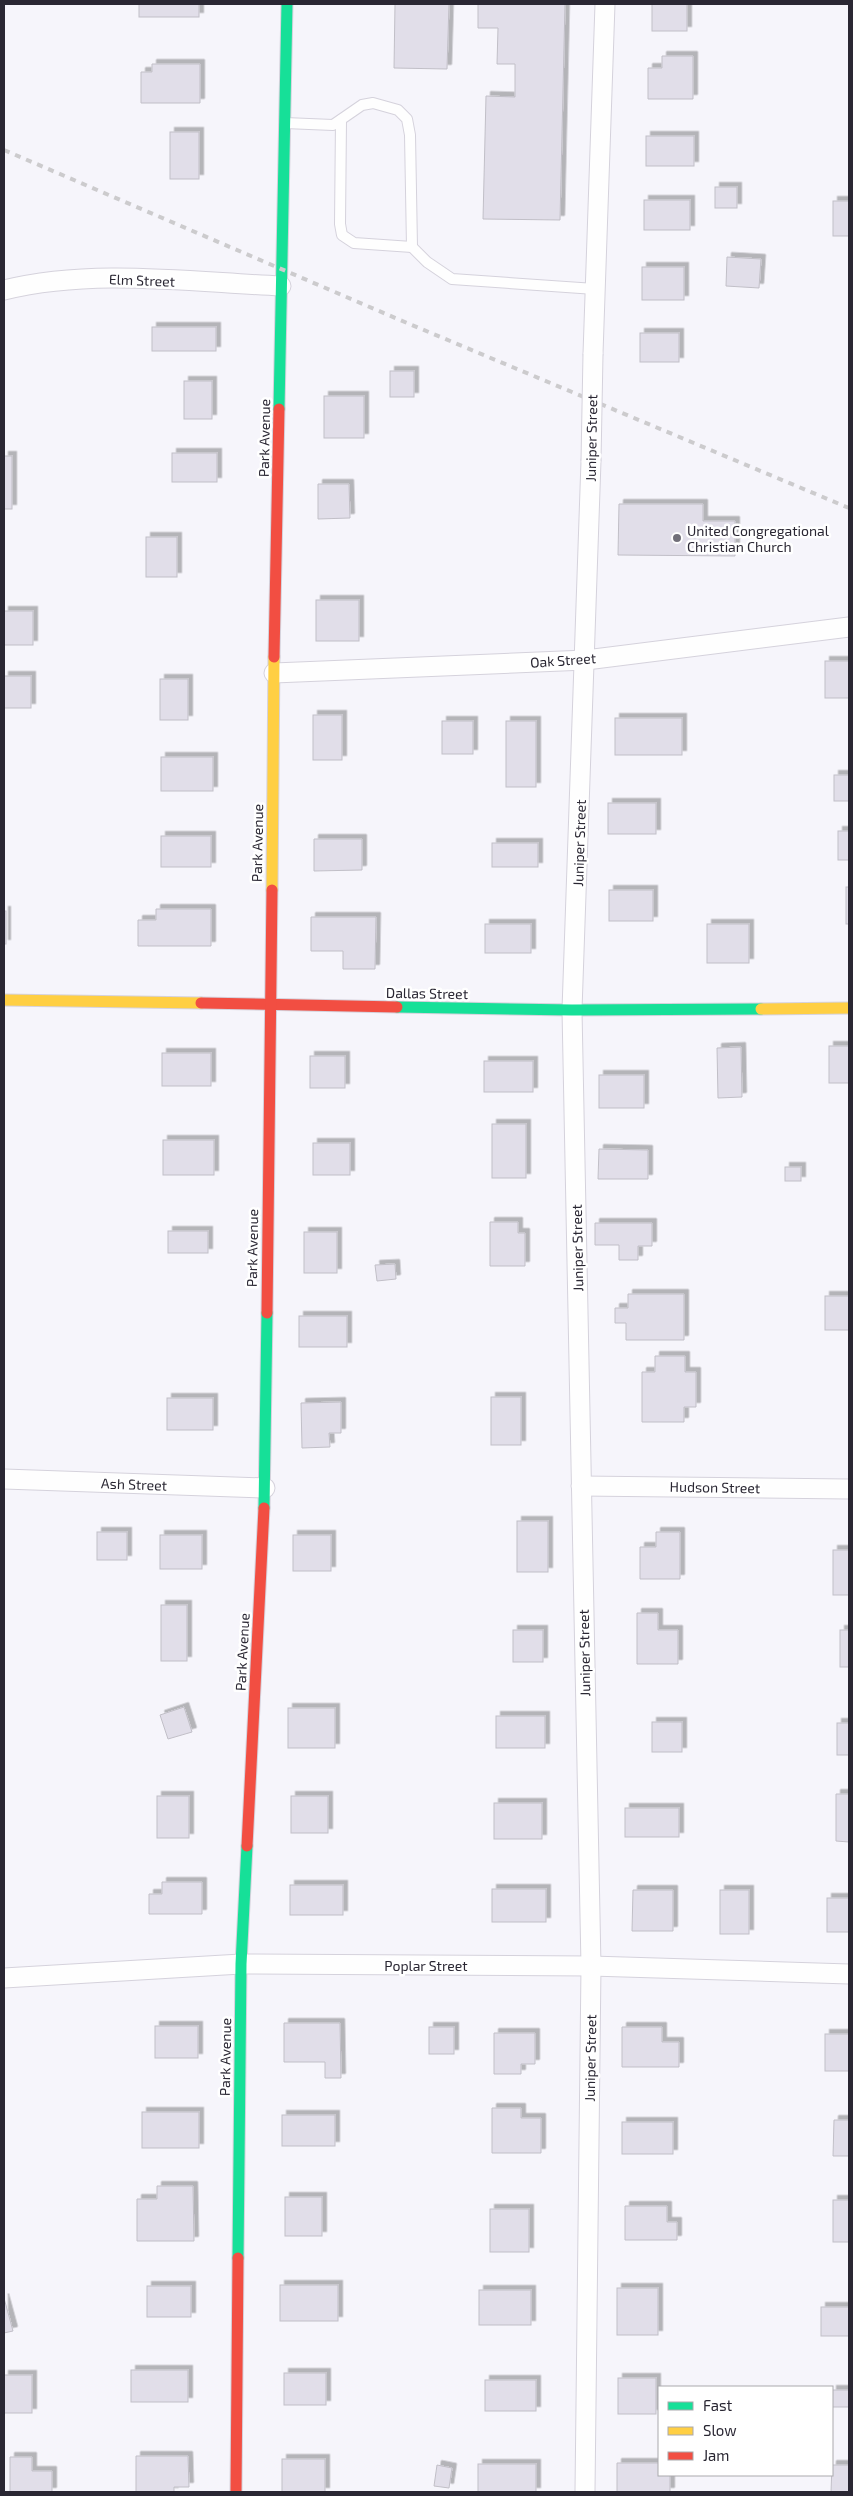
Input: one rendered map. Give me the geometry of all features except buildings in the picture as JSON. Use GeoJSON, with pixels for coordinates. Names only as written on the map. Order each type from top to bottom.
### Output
{"type":"FeatureCollection","features":[{"type":"Feature","properties":{"kind":"street","name":"Park Avenue"},"geometry":{"type":"LineString","coordinates":[[236,2492],[242,1964],[265,1488],[274,674],[287,4]]}},
{"type":"Feature","properties":{"kind":"street","name":"Juniper Street"},"geometry":{"type":"LineString","coordinates":[[585,2492],[591,1966],[572,1010],[586,660],[595,289],[605,4]]}},
{"type":"Feature","properties":{"kind":"street","name":"Elm Street"},"geometry":{"type":"LineString","coordinates":[[4,290],[28,284],[106,278],[281,286]]}},
{"type":"Feature","properties":{"kind":"street","name":"Oak Street"},"geometry":{"type":"LineString","coordinates":[[274,674],[586,660],[849,627]]}},
{"type":"Feature","properties":{"kind":"street","name":"Dallas Street"},"geometry":{"type":"LineString","coordinates":[[4,1000],[572,1010],[849,1008]]}},
{"type":"Feature","properties":{"kind":"street","name":"Ash Street"},"geometry":{"type":"LineString","coordinates":[[4,1479],[265,1488]]}},
{"type":"Feature","properties":{"kind":"street","name":"Hudson Street"},"geometry":{"type":"LineString","coordinates":[[581,1486],[849,1489]]}},
{"type":"Feature","properties":{"kind":"street","name":"Poplar Street"},"geometry":{"type":"LineString","coordinates":[[4,1978],[242,1964],[591,1966],[849,1974]]}},
{"type":"Feature","properties":{"kind":"lane"},"geometry":{"type":"LineString","coordinates":[[284,123],[332,125],[362,105],[373,103],[398,110],[407,119],[410,135],[412,247]]}},
{"type":"Feature","properties":{"kind":"lane"},"geometry":{"type":"LineString","coordinates":[[341,120],[340,224],[342,235],[354,243],[412,247],[428,262],[452,279],[595,289]]}},
{"type":"Feature","properties":{"kind":"railway"},"geometry":{"type":"LineString","coordinates":[[4,150],[400,320],[849,508]]}},
{"type":"Feature","properties":{"kind":"traffic: fast"},"geometry":{"type":"LineString","coordinates":[[279,409],[287,4]]}},
{"type":"Feature","properties":{"kind":"traffic: fast"},"geometry":{"type":"LineString","coordinates":[[397,1007],[572,1010],[761,1009]]}},
{"type":"Feature","properties":{"kind":"traffic: fast"},"geometry":{"type":"LineString","coordinates":[[264,1508],[267,1313]]}},
{"type":"Feature","properties":{"kind":"traffic: fast"},"geometry":{"type":"LineString","coordinates":[[238,2258],[241,1964],[247,1846]]}},
{"type":"Feature","properties":{"kind":"traffic: slow"},"geometry":{"type":"LineString","coordinates":[[272,890],[274,657]]}},
{"type":"Feature","properties":{"kind":"traffic: slow"},"geometry":{"type":"LineString","coordinates":[[4,1000],[201,1003]]}},
{"type":"Feature","properties":{"kind":"traffic: slow"},"geometry":{"type":"LineString","coordinates":[[761,1009],[849,1008]]}},
{"type":"Feature","properties":{"kind":"traffic: jam"},"geometry":{"type":"LineString","coordinates":[[274,657],[279,409]]}},
{"type":"Feature","properties":{"kind":"traffic: jam"},"geometry":{"type":"LineString","coordinates":[[267,1313],[272,890]]}},
{"type":"Feature","properties":{"kind":"traffic: jam"},"geometry":{"type":"LineString","coordinates":[[201,1003],[397,1007]]}},
{"type":"Feature","properties":{"kind":"traffic: jam"},"geometry":{"type":"LineString","coordinates":[[247,1846],[264,1508]]}},
{"type":"Feature","properties":{"kind":"traffic: jam"},"geometry":{"type":"LineString","coordinates":[[236,2492],[238,2258]]}},
{"type":"Feature","properties":{"kind":"place","name":"United Congregational Christian Church"},"geometry":{"type":"Point","coordinates":[677,538]}}]}
